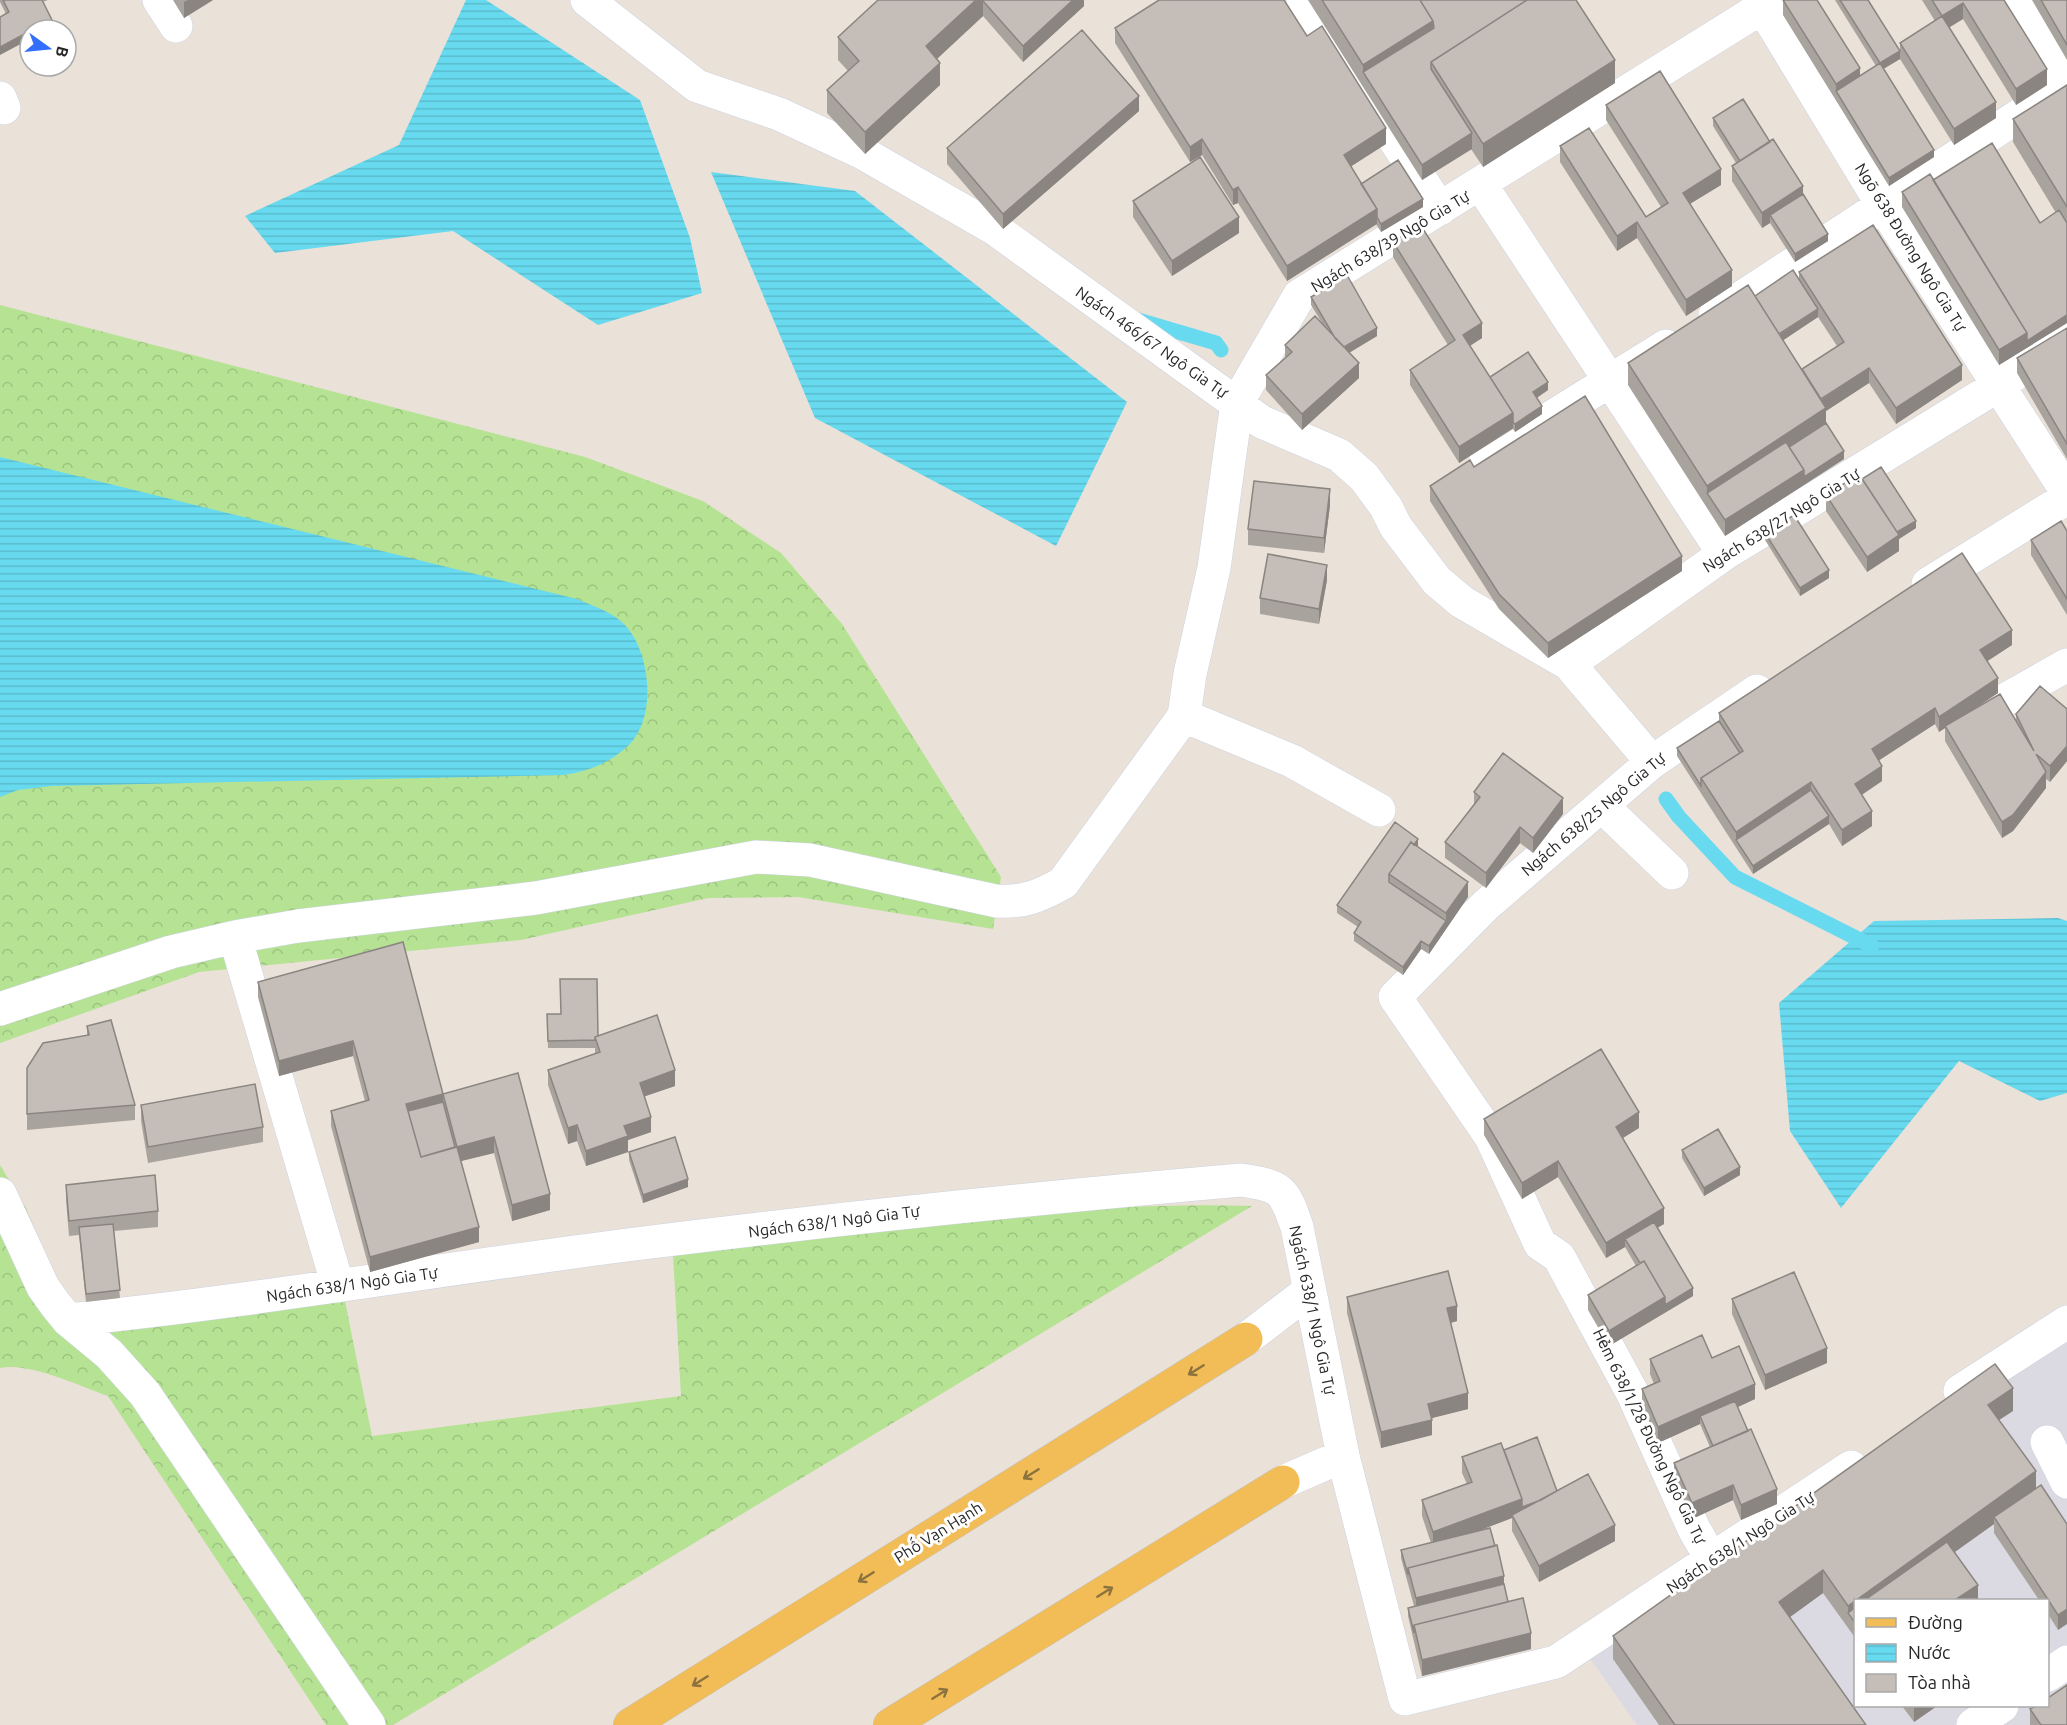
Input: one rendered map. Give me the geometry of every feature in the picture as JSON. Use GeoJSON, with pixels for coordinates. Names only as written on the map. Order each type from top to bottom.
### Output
{"type":"FeatureCollection","features":[{"type":"Feature","properties":{"kind":"main road","name":"Phố Vạn Hạnh"},"geometry":{"type":"LineString","coordinates":[[630,1725],[1246,1339]]}},
{"type":"Feature","properties":{"kind":"main road"},"geometry":{"type":"LineString","coordinates":[[890,1725],[1283,1482]]}},
{"type":"Feature","properties":{"kind":"street","name":"Ngách 466/67 Ngô Gia Tự"},"geometry":{"type":"LineString","coordinates":[[587,0],[697,86],[779,114],[861,152],[995,230],[1262,422],[1339,455],[1364,477],[1386,507],[1396,527],[1437,581],[1462,602],[1569,664],[1652,762]]}},
{"type":"Feature","properties":{"kind":"street"},"geometry":{"type":"LineString","coordinates":[[1303,0],[1440,209]]}},
{"type":"Feature","properties":{"kind":"street"},"geometry":{"type":"LineString","coordinates":[[1486,458],[1610,383],[1883,206],[2067,83],[2015,0]]}},
{"type":"Feature","properties":{"kind":"street","name":"Ngách 638/39 Ngô Gia Tự"},"geometry":{"type":"LineString","coordinates":[[0,1009],[171,952],[234,937],[298,926],[536,898],[756,857],[810,860],[977,898],[1018,902],[1040,896],[1063,883],[1184,716],[1190,674],[1214,568],[1237,403],[1299,296],[1481,185],[1765,2]]}},
{"type":"Feature","properties":{"kind":"street","name":"Ngõ 638 Đường Ngô Gia Tự"},"geometry":{"type":"LineString","coordinates":[[1765,2],[1883,206],[2067,492]]}},
{"type":"Feature","properties":{"kind":"street"},"geometry":{"type":"LineString","coordinates":[[1481,185],[1724,554]]}},
{"type":"Feature","properties":{"kind":"street","name":"Ngách 638/27 Ngô Gia Tự"},"geometry":{"type":"LineString","coordinates":[[1569,664],[1724,554],[1999,385],[2067,339]]}},
{"type":"Feature","properties":{"kind":"street"},"geometry":{"type":"LineString","coordinates":[[1906,598],[2067,498]]}},
{"type":"Feature","properties":{"kind":"street"},"geometry":{"type":"LineString","coordinates":[[1957,727],[2067,664]]}},
{"type":"Feature","properties":{"kind":"street","name":"Ngách 638/25 Ngô Gia Tự"},"geometry":{"type":"LineString","coordinates":[[1438,955],[1486,905],[1652,762],[1785,673]]}},
{"type":"Feature","properties":{"kind":"street"},"geometry":{"type":"LineString","coordinates":[[1184,716],[1292,761],[1379,810]]}},
{"type":"Feature","properties":{"kind":"street"},"geometry":{"type":"LineString","coordinates":[[1602,806],[1672,873]]}},
{"type":"Feature","properties":{"kind":"street"},"geometry":{"type":"LineString","coordinates":[[234,937],[338,1286]]}},
{"type":"Feature","properties":{"kind":"street","name":"Hẻm 638/1/28 Đường Ngô Gia Tự"},"geometry":{"type":"LineString","coordinates":[[1438,955],[1395,997],[1491,1137],[1540,1244],[1558,1257],[1633,1394],[1694,1529],[1712,1560]]}},
{"type":"Feature","properties":{"kind":"street","name":"Ngách 638/1 Ngô Gia Tự"},"geometry":{"type":"LineString","coordinates":[[68,1320],[338,1286],[626,1245],[968,1205],[1241,1180],[1270,1184],[1286,1197],[1297,1227],[1343,1456],[1405,1699],[1556,1662],[1877,1449]]}},
{"type":"Feature","properties":{"kind":"street"},"geometry":{"type":"LineString","coordinates":[[0,1194],[44,1287],[68,1320],[109,1354],[145,1394],[369,1725]]}},
{"type":"Feature","properties":{"kind":"street"},"geometry":{"type":"LineString","coordinates":[[1246,1339],[1309,1291]]}},
{"type":"Feature","properties":{"kind":"street"},"geometry":{"type":"LineString","coordinates":[[1935,1409],[2067,1322]]}},
{"type":"Feature","properties":{"kind":"street"},"geometry":{"type":"LineString","coordinates":[[2047,1442],[2067,1482]]}},
{"type":"Feature","properties":{"kind":"street"},"geometry":{"type":"LineString","coordinates":[[1283,1482],[1343,1456]]}},
{"type":"Feature","properties":{"kind":"street"},"geometry":{"type":"LineString","coordinates":[[2049,1674],[2067,1662]]}},
{"type":"Feature","properties":{"kind":"street"},"geometry":{"type":"LineString","coordinates":[[1973,1725],[2000,1707]]}},
{"type":"Feature","properties":{"kind":"shaded area"},"geometry":{"type":"Polygon","coordinates":[[[2067,1333],[2067,1725],[1637,1725],[1589,1657],[2067,1333]]]}},
{"type":"Feature","properties":{"kind":"green space"},"geometry":{"type":"Polygon","coordinates":[[[0,305],[585,457],[703,501],[781,553],[842,624],[1001,877],[993,929],[798,897],[708,898],[521,940],[199,972],[0,1043],[0,305]]]}},
{"type":"Feature","properties":{"kind":"green space"},"geometry":{"type":"Polygon","coordinates":[[[0,1165],[26,1208],[64,1301],[125,1326],[345,1301],[372,1436],[681,1396],[673,1255],[890,1228],[1035,1213],[1180,1205],[1252,1206],[393,1725],[326,1725],[108,1396],[25,1368],[0,1368],[0,1165]]]}},
{"type":"Feature","properties":{"kind":"water"},"geometry":{"type":"Polygon","coordinates":[[[466,0],[486,0],[640,100],[690,238],[702,293],[598,325],[453,231],[275,253],[245,216],[399,145],[466,0]]]}},
{"type":"Feature","properties":{"kind":"water"},"geometry":{"type":"Polygon","coordinates":[[[711,172],[855,191],[1127,402],[1056,546],[815,418],[711,172]]]}},
{"type":"Feature","properties":{"kind":"water"},"geometry":{"type":"Polygon","coordinates":[[[0,457],[577,599],[596,607],[615,616],[625,625],[641,652],[645,668],[647,702],[638,733],[629,745],[607,761],[564,775],[52,786],[18,790],[0,797],[0,457]]]}},
{"type":"Feature","properties":{"kind":"water"},"geometry":{"type":"Polygon","coordinates":[[[2058,918],[2067,921],[2067,1093],[2040,1101],[1959,1061],[1841,1208],[1790,1131],[1779,1003],[1874,921],[2058,918]]]}},
{"type":"Feature","properties":{"kind":"building"},"geometry":{"type":"Polygon","coordinates":[[[3,0],[42,0],[51,18],[18,18],[18,37],[0,47],[0,17],[9,12],[3,0]]]}},
{"type":"Feature","properties":{"kind":"building"},"geometry":{"type":"Polygon","coordinates":[[[878,0],[976,0],[926,46],[940,63],[865,132],[827,90],[859,61],[838,37],[878,0]]]}},
{"type":"Feature","properties":{"kind":"building"},"geometry":{"type":"Polygon","coordinates":[[[984,0],[1073,0],[1023,46],[984,0]]]}},
{"type":"Feature","properties":{"kind":"building"},"geometry":{"type":"Polygon","coordinates":[[[1159,0],[1284,0],[1307,36],[1322,26],[1386,128],[1344,155],[1377,209],[1287,266],[1238,187],[1233,190],[1202,139],[1190,147],[1115,28],[1159,0]]]}},
{"type":"Feature","properties":{"kind":"building"},"geometry":{"type":"Polygon","coordinates":[[[1322,0],[1420,0],[1433,21],[1363,65],[1322,0]]]}},
{"type":"Feature","properties":{"kind":"building"},"geometry":{"type":"Polygon","coordinates":[[[1420,0],[1527,0],[1431,62],[1431,69],[1472,133],[1422,165],[1363,72],[1434,28],[1433,21],[1420,0]]]}},
{"type":"Feature","properties":{"kind":"building"},"geometry":{"type":"Polygon","coordinates":[[[1527,0],[1576,0],[1615,60],[1483,144],[1431,62],[1527,0]]]}},
{"type":"Feature","properties":{"kind":"building"},"geometry":{"type":"Polygon","coordinates":[[[1783,0],[1817,0],[1860,68],[1836,84],[1783,0]]]}},
{"type":"Feature","properties":{"kind":"building"},"geometry":{"type":"Polygon","coordinates":[[[1840,0],[1868,0],[1900,51],[1880,63],[1840,0]]]}},
{"type":"Feature","properties":{"kind":"building"},"geometry":{"type":"Polygon","coordinates":[[[1932,0],[2004,0],[2047,69],[2016,89],[1963,3],[1942,16],[1932,0]]]}},
{"type":"Feature","properties":{"kind":"building"},"geometry":{"type":"Polygon","coordinates":[[[2041,0],[2067,0],[2067,45],[2041,0]]]}},
{"type":"Feature","properties":{"kind":"building"},"geometry":{"type":"Polygon","coordinates":[[[1942,16],[1996,102],[1954,129],[1900,43],[1942,16]]]}},
{"type":"Feature","properties":{"kind":"building"},"geometry":{"type":"Polygon","coordinates":[[[1082,30],[1139,96],[1003,214],[947,148],[1082,30]]]}},
{"type":"Feature","properties":{"kind":"building"},"geometry":{"type":"Polygon","coordinates":[[[1880,63],[1934,150],[1889,178],[1836,91],[1880,63]]]}},
{"type":"Feature","properties":{"kind":"building"},"geometry":{"type":"Polygon","coordinates":[[[1660,71],[1721,169],[1683,193],[1732,270],[1686,300],[1637,222],[1617,236],[1560,146],[1589,128],[1646,217],[1668,203],[1606,105],[1660,71]]]}},
{"type":"Feature","properties":{"kind":"building"},"geometry":{"type":"Polygon","coordinates":[[[2067,85],[2067,207],[2013,119],[2067,85]]]}},
{"type":"Feature","properties":{"kind":"building"},"geometry":{"type":"Polygon","coordinates":[[[1743,99],[1770,142],[1740,161],[1713,118],[1743,99]]]}},
{"type":"Feature","properties":{"kind":"building"},"geometry":{"type":"Polygon","coordinates":[[[1773,139],[1803,186],[1762,213],[1732,166],[1773,139]]]}},
{"type":"Feature","properties":{"kind":"building"},"geometry":{"type":"Polygon","coordinates":[[[1992,143],[2040,223],[2059,210],[2067,223],[2067,315],[2027,341],[2027,333],[1933,180],[1992,143]]]}},
{"type":"Feature","properties":{"kind":"building"},"geometry":{"type":"Polygon","coordinates":[[[1200,157],[1239,217],[1172,261],[1133,201],[1200,157]]]}},
{"type":"Feature","properties":{"kind":"building"},"geometry":{"type":"Polygon","coordinates":[[[1398,160],[1423,199],[1381,224],[1377,217],[1377,209],[1361,184],[1398,160]]]}},
{"type":"Feature","properties":{"kind":"building"},"geometry":{"type":"Polygon","coordinates":[[[1930,174],[2027,333],[1999,350],[1902,192],[1930,174]]]}},
{"type":"Feature","properties":{"kind":"building"},"geometry":{"type":"Polygon","coordinates":[[[1803,194],[1828,234],[1795,254],[1770,215],[1803,194]]]}},
{"type":"Feature","properties":{"kind":"building"},"geometry":{"type":"Polygon","coordinates":[[[1420,224],[1482,323],[1463,335],[1513,413],[1459,447],[1410,370],[1455,340],[1393,242],[1420,224]]]}},
{"type":"Feature","properties":{"kind":"building"},"geometry":{"type":"Polygon","coordinates":[[[1873,225],[1962,365],[1896,408],[1869,368],[1821,399],[1802,369],[1844,342],[1799,272],[1873,225]]]}},
{"type":"Feature","properties":{"kind":"building"},"geometry":{"type":"Polygon","coordinates":[[[1793,270],[1818,309],[1779,334],[1755,296],[1793,270]]]}},
{"type":"Feature","properties":{"kind":"building"},"geometry":{"type":"Polygon","coordinates":[[[1347,275],[1377,328],[1344,347],[1335,338],[1311,297],[1347,275]]]}},
{"type":"Feature","properties":{"kind":"building"},"geometry":{"type":"Polygon","coordinates":[[[1748,285],[1826,408],[1707,486],[1628,363],[1748,285]]]}},
{"type":"Feature","properties":{"kind":"building"},"geometry":{"type":"Polygon","coordinates":[[[1315,316],[1359,363],[1302,414],[1266,375],[1292,352],[1285,345],[1315,316]]]}},
{"type":"Feature","properties":{"kind":"building"},"geometry":{"type":"Polygon","coordinates":[[[2067,328],[2067,444],[2017,358],[2067,328]]]}},
{"type":"Feature","properties":{"kind":"building"},"geometry":{"type":"Polygon","coordinates":[[[1528,352],[1548,382],[1533,392],[1542,406],[1515,424],[1513,413],[1490,377],[1528,352]]]}},
{"type":"Feature","properties":{"kind":"building"},"geometry":{"type":"Polygon","coordinates":[[[1585,396],[1682,556],[1548,643],[1499,594],[1430,486],[1470,460],[1474,467],[1585,396]]]}},
{"type":"Feature","properties":{"kind":"building"},"geometry":{"type":"Polygon","coordinates":[[[1826,423],[1844,451],[1804,477],[1804,470],[1789,447],[1826,423]]]}},
{"type":"Feature","properties":{"kind":"building"},"geometry":{"type":"Polygon","coordinates":[[[1786,442],[1804,470],[1725,520],[1707,493],[1786,442]]]}},
{"type":"Feature","properties":{"kind":"building"},"geometry":{"type":"Polygon","coordinates":[[[1881,467],[1916,521],[1897,532],[1862,479],[1881,467]]]}},
{"type":"Feature","properties":{"kind":"building"},"geometry":{"type":"Polygon","coordinates":[[[1859,474],[1899,535],[1867,557],[1826,495],[1859,474]]]}},
{"type":"Feature","properties":{"kind":"building"},"geometry":{"type":"Polygon","coordinates":[[[1254,481],[1330,489],[1324,538],[1248,529],[1254,481]]]}},
{"type":"Feature","properties":{"kind":"building"},"geometry":{"type":"Polygon","coordinates":[[[1794,515],[1829,570],[1800,588],[1765,533],[1794,515]]]}},
{"type":"Feature","properties":{"kind":"building"},"geometry":{"type":"Polygon","coordinates":[[[2061,521],[2067,531],[2067,599],[2031,540],[2061,521]]]}},
{"type":"Feature","properties":{"kind":"building"},"geometry":{"type":"Polygon","coordinates":[[[1962,553],[2012,630],[1980,650],[1998,678],[1939,717],[1935,708],[1872,749],[1882,766],[1855,784],[1872,811],[1842,830],[1811,782],[1736,832],[1701,778],[1743,751],[1719,713],[1962,553]]]}},
{"type":"Feature","properties":{"kind":"building"},"geometry":{"type":"Polygon","coordinates":[[[1268,554],[1327,565],[1319,609],[1260,598],[1268,554]]]}},
{"type":"Feature","properties":{"kind":"building"},"geometry":{"type":"Polygon","coordinates":[[[2040,686],[2067,709],[2067,746],[2050,766],[2036,754],[2046,772],[2013,815],[2002,822],[1945,726],[2000,694],[2034,751],[2016,714],[2040,686]]]}},
{"type":"Feature","properties":{"kind":"building"},"geometry":{"type":"Polygon","coordinates":[[[1719,721],[1740,753],[1701,778],[1701,786],[1677,748],[1719,721]]]}},
{"type":"Feature","properties":{"kind":"building"},"geometry":{"type":"Polygon","coordinates":[[[1503,753],[1563,798],[1533,838],[1520,827],[1486,873],[1445,842],[1480,797],[1474,792],[1503,753]]]}},
{"type":"Feature","properties":{"kind":"building"},"geometry":{"type":"Polygon","coordinates":[[[1811,790],[1829,816],[1753,866],[1736,840],[1811,790]]]}},
{"type":"Feature","properties":{"kind":"building"},"geometry":{"type":"Polygon","coordinates":[[[1395,822],[1418,839],[1414,845],[1411,842],[1389,874],[1389,882],[1446,921],[1429,946],[1421,941],[1403,967],[1354,933],[1361,922],[1337,905],[1395,822]]]}},
{"type":"Feature","properties":{"kind":"building"},"geometry":{"type":"Polygon","coordinates":[[[1411,842],[1468,882],[1446,913],[1389,874],[1411,842]]]}},
{"type":"Feature","properties":{"kind":"building"},"geometry":{"type":"Polygon","coordinates":[[[403,942],[443,1094],[406,1104],[421,1157],[457,1147],[479,1227],[370,1257],[331,1111],[369,1100],[353,1041],[279,1061],[258,982],[403,942]]]}},
{"type":"Feature","properties":{"kind":"building"},"geometry":{"type":"Polygon","coordinates":[[[560,979],[597,979],[598,1036],[595,1040],[548,1041],[547,1014],[561,1014],[560,979]]]}},
{"type":"Feature","properties":{"kind":"building"},"geometry":{"type":"Polygon","coordinates":[[[657,1015],[675,1070],[640,1083],[651,1117],[624,1126],[628,1136],[586,1151],[577,1125],[568,1128],[548,1070],[600,1052],[595,1037],[657,1015]]]}},
{"type":"Feature","properties":{"kind":"building"},"geometry":{"type":"Polygon","coordinates":[[[111,1020],[135,1105],[27,1114],[27,1068],[43,1043],[89,1035],[87,1026],[111,1020]]]}},
{"type":"Feature","properties":{"kind":"building"},"geometry":{"type":"Polygon","coordinates":[[[1601,1049],[1639,1112],[1616,1127],[1664,1208],[1606,1243],[1558,1161],[1522,1183],[1484,1119],[1601,1049]]]}},
{"type":"Feature","properties":{"kind":"building"},"geometry":{"type":"Polygon","coordinates":[[[518,1073],[550,1194],[512,1205],[494,1137],[457,1147],[443,1094],[518,1073]]]}},
{"type":"Feature","properties":{"kind":"building"},"geometry":{"type":"Polygon","coordinates":[[[255,1084],[263,1127],[148,1147],[141,1105],[255,1084]]]}},
{"type":"Feature","properties":{"kind":"building"},"geometry":{"type":"Polygon","coordinates":[[[443,1102],[455,1147],[421,1157],[408,1111],[443,1102]]]}},
{"type":"Feature","properties":{"kind":"building"},"geometry":{"type":"Polygon","coordinates":[[[1718,1129],[1740,1167],[1704,1188],[1682,1150],[1718,1129]]]}},
{"type":"Feature","properties":{"kind":"building"},"geometry":{"type":"Polygon","coordinates":[[[675,1137],[688,1179],[643,1195],[629,1152],[675,1137]]]}},
{"type":"Feature","properties":{"kind":"building"},"geometry":{"type":"Polygon","coordinates":[[[155,1175],[158,1211],[69,1221],[66,1185],[155,1175]]]}},
{"type":"Feature","properties":{"kind":"building"},"geometry":{"type":"Polygon","coordinates":[[[1654,1222],[1693,1288],[1665,1305],[1665,1297],[1644,1261],[1640,1263],[1625,1239],[1654,1222]]]}},
{"type":"Feature","properties":{"kind":"building"},"geometry":{"type":"Polygon","coordinates":[[[113,1224],[120,1290],[86,1294],[79,1227],[113,1224]]]}},
{"type":"Feature","properties":{"kind":"building"},"geometry":{"type":"Polygon","coordinates":[[[1644,1261],[1665,1297],[1609,1331],[1588,1295],[1644,1261]]]}},
{"type":"Feature","properties":{"kind":"building"},"geometry":{"type":"Polygon","coordinates":[[[1448,1271],[1457,1306],[1447,1308],[1468,1393],[1428,1404],[1432,1420],[1381,1432],[1347,1297],[1448,1271]]]}},
{"type":"Feature","properties":{"kind":"building"},"geometry":{"type":"Polygon","coordinates":[[[1794,1272],[1827,1348],[1765,1375],[1732,1299],[1794,1272]]]}},
{"type":"Feature","properties":{"kind":"building"},"geometry":{"type":"Polygon","coordinates":[[[1702,1335],[1712,1358],[1739,1346],[1755,1384],[1658,1427],[1642,1389],[1660,1381],[1650,1359],[1702,1335]]]}},
{"type":"Feature","properties":{"kind":"building"},"geometry":{"type":"Polygon","coordinates":[[[1995,1364],[2013,1388],[1988,1405],[2036,1471],[1858,1599],[1854,1599],[1848,1606],[1823,1570],[1779,1602],[1866,1725],[1675,1725],[1613,1636],[1995,1364]]]}},
{"type":"Feature","properties":{"kind":"building"},"geometry":{"type":"Polygon","coordinates":[[[1735,1401],[1748,1431],[1713,1446],[1700,1416],[1735,1401]]]}},
{"type":"Feature","properties":{"kind":"building"},"geometry":{"type":"Polygon","coordinates":[[[1751,1429],[1777,1489],[1741,1505],[1733,1485],[1692,1503],[1674,1463],[1751,1429]]]}},
{"type":"Feature","properties":{"kind":"building"},"geometry":{"type":"Polygon","coordinates":[[[1537,1437],[1557,1491],[1522,1507],[1522,1499],[1504,1450],[1537,1437]]]}},
{"type":"Feature","properties":{"kind":"building"},"geometry":{"type":"Polygon","coordinates":[[[1501,1443],[1522,1499],[1433,1532],[1422,1500],[1472,1482],[1462,1457],[1501,1443]]]}},
{"type":"Feature","properties":{"kind":"building"},"geometry":{"type":"Polygon","coordinates":[[[1588,1474],[1615,1525],[1539,1566],[1512,1515],[1588,1474]]]}},
{"type":"Feature","properties":{"kind":"building"},"geometry":{"type":"Polygon","coordinates":[[[2041,1485],[2067,1524],[2067,1609],[2058,1615],[1994,1517],[2041,1485]]]}},
{"type":"Feature","properties":{"kind":"building"},"geometry":{"type":"Polygon","coordinates":[[[1490,1528],[1495,1546],[1408,1568],[1408,1575],[1401,1550],[1490,1528]]]}},
{"type":"Feature","properties":{"kind":"building"},"geometry":{"type":"Polygon","coordinates":[[[1947,1542],[1978,1585],[1957,1599],[1866,1599],[1947,1542]]]}},
{"type":"Feature","properties":{"kind":"building"},"geometry":{"type":"Polygon","coordinates":[[[1497,1545],[1504,1576],[1416,1598],[1408,1568],[1497,1545]]]}},
{"type":"Feature","properties":{"kind":"building"},"geometry":{"type":"Polygon","coordinates":[[[1504,1584],[1508,1602],[1414,1625],[1414,1633],[1408,1608],[1504,1584]]]}},
{"type":"Feature","properties":{"kind":"building"},"geometry":{"type":"Polygon","coordinates":[[[1523,1598],[1531,1633],[1422,1660],[1414,1625],[1523,1598]]]}},
{"type":"Feature","properties":{"kind":"building"},"geometry":{"type":"Polygon","coordinates":[[[1854,1608],[1854,1621],[1848,1613],[1854,1608]]]}},
{"type":"Feature","properties":{"kind":"building"},"geometry":{"type":"Polygon","coordinates":[[[2067,1685],[2067,1725],[2041,1725],[2030,1709],[2049,1707],[2049,1697],[2067,1685]]]}},
{"type":"Feature","properties":{"kind":"waterway"},"geometry":{"type":"LineString","coordinates":[[1138,320],[1216,343],[1221,350]]}},
{"type":"Feature","properties":{"kind":"waterway"},"geometry":{"type":"LineString","coordinates":[[1666,799],[1679,817],[1735,877],[1872,946]]}}]}
